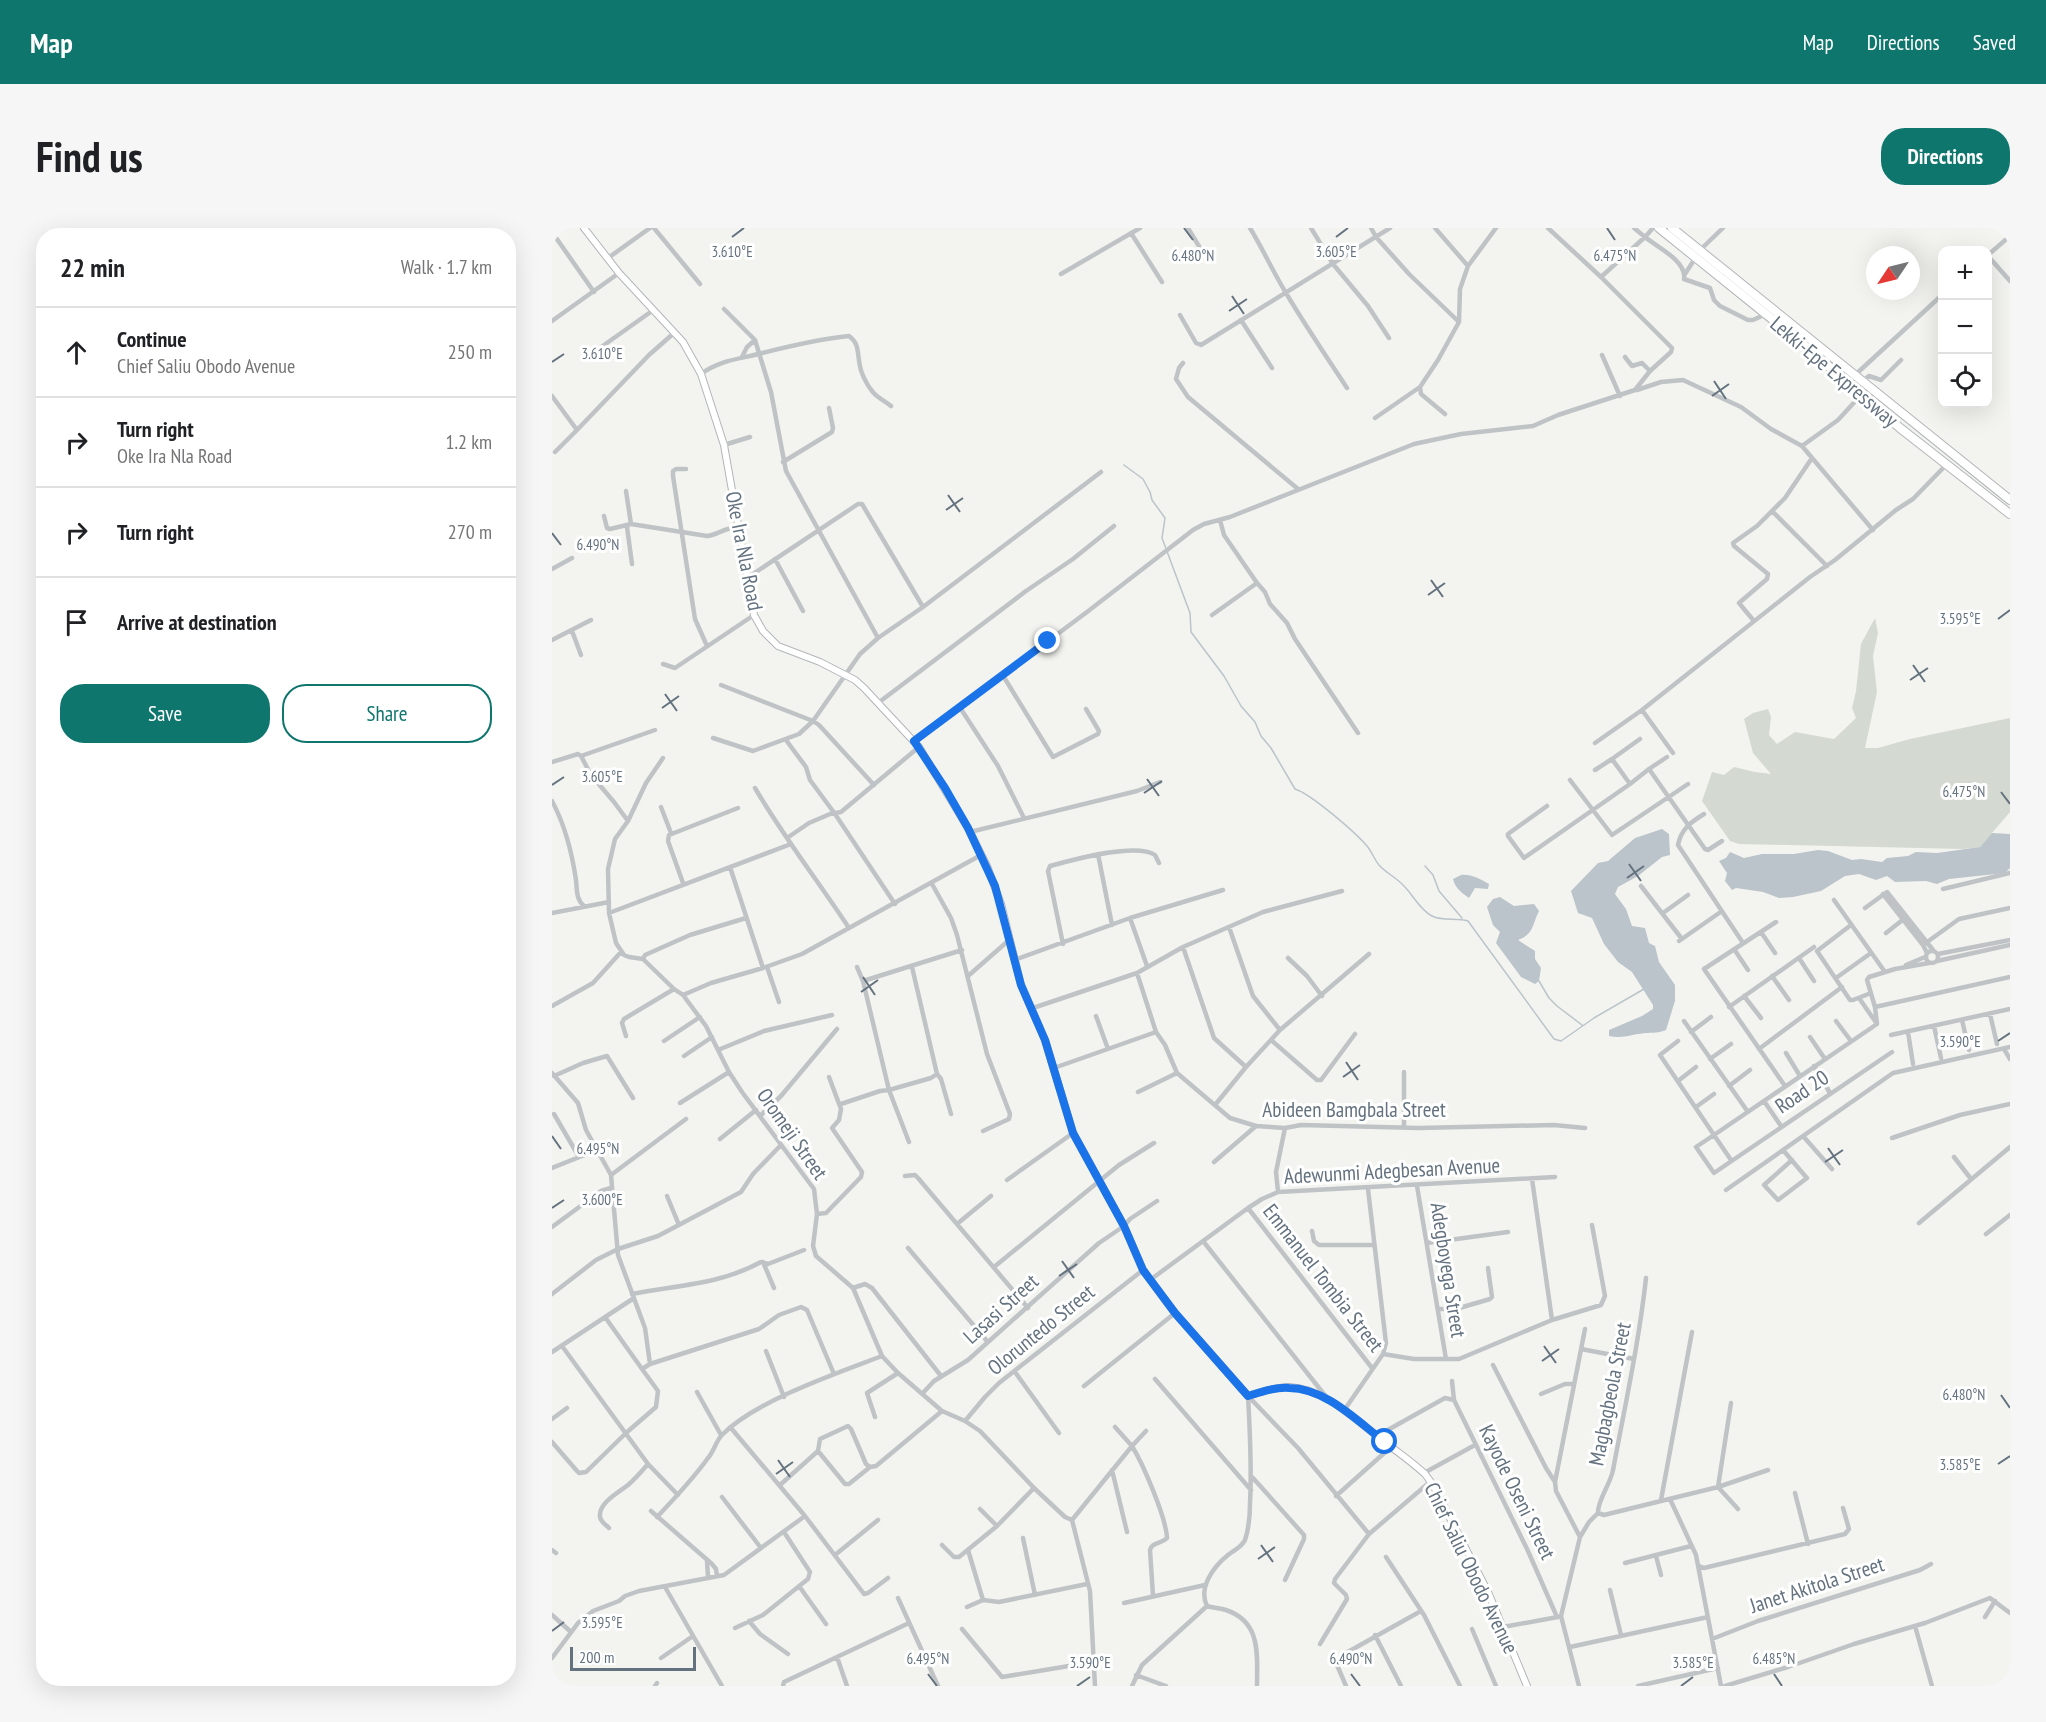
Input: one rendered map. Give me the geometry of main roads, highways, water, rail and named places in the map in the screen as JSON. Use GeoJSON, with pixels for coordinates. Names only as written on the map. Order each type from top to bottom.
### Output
{"type":"FeatureCollection","features":[{"type":"Feature","properties":{"kind":"highway","name":"Lekki-Epe Expressway"},"geometry":{"type":"LineString","coordinates":[[1659,228],[1697,254],[1863,381],[2010,500]]}},
{"type":"Feature","properties":{"kind":"highway","name":"Lekki-Epe Expressway"},"geometry":{"type":"LineString","coordinates":[[1672,228],[1697,254],[1900,428],[2010,514]]}},
{"type":"Feature","properties":{"kind":"highway"},"geometry":{"type":"LineString","coordinates":[[1900,428],[1908,418]]}},
{"type":"Feature","properties":{"kind":"waterway"},"geometry":{"type":"LineString","coordinates":[[1124,465],[1143,479],[1152,500],[1165,518],[1162,538],[1190,613],[1191,632],[1224,676],[1241,706],[1255,722],[1261,736],[1271,748],[1295,789],[1322,806],[1353,832],[1367,846],[1379,865],[1401,883],[1428,913],[1441,919],[1468,921],[1554,1039],[1561,1041],[1594,1018],[1644,989]]}},
{"type":"Feature","properties":{"kind":"waterway"},"geometry":{"type":"LineString","coordinates":[[1425,866],[1433,875],[1439,891],[1462,918]]}},
{"type":"Feature","properties":{"kind":"waterway"},"geometry":{"type":"LineString","coordinates":[[1539,981],[1549,998],[1582,1025]]}}]}
